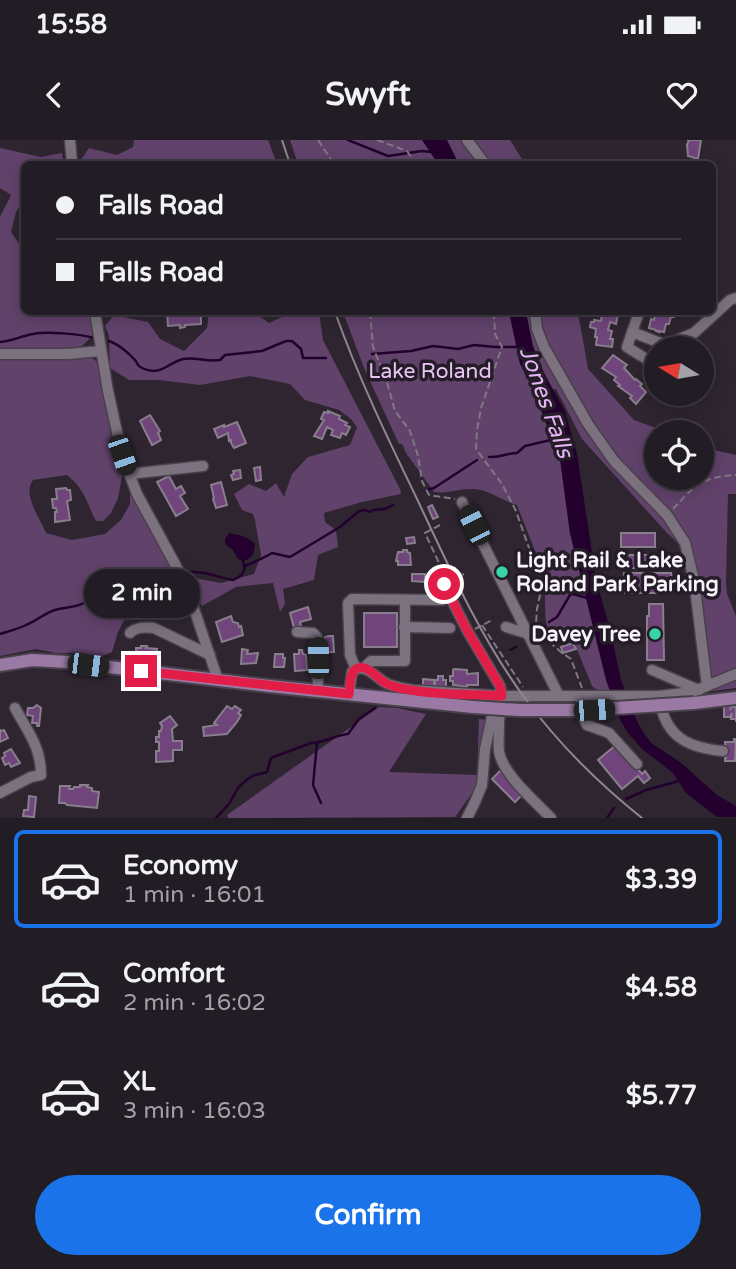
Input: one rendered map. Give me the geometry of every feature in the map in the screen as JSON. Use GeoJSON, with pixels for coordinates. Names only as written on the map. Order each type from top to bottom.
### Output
{"type":"FeatureCollection","features":[{"type":"Feature","properties":{"kind":"main road"},"geometry":{"type":"LineString","coordinates":[[0,665],[21,661],[56,661],[318,691],[519,710],[584,710],[736,698]]}},
{"type":"Feature","properties":{"kind":"street"},"geometry":{"type":"LineString","coordinates":[[70,140],[72,161]]}},
{"type":"Feature","properties":{"kind":"street"},"geometry":{"type":"LineString","coordinates":[[467,140],[483,161]]}},
{"type":"Feature","properties":{"kind":"street"},"geometry":{"type":"LineString","coordinates":[[716,313],[736,298]]}},
{"type":"Feature","properties":{"kind":"street"},"geometry":{"type":"LineString","coordinates":[[95,315],[122,455],[144,508],[185,585],[218,680]]}},
{"type":"Feature","properties":{"kind":"street"},"geometry":{"type":"LineString","coordinates":[[535,315],[544,347],[588,424],[614,461],[667,515],[681,536],[689,558],[695,591],[703,688]]}},
{"type":"Feature","properties":{"kind":"street"},"geometry":{"type":"LineString","coordinates":[[638,315],[627,347],[644,358]]}},
{"type":"Feature","properties":{"kind":"street"},"geometry":{"type":"LineString","coordinates":[[687,336],[694,333],[714,315]]}},
{"type":"Feature","properties":{"kind":"street"},"geometry":{"type":"LineString","coordinates":[[632,332],[644,337]]}},
{"type":"Feature","properties":{"kind":"street"},"geometry":{"type":"LineString","coordinates":[[0,354],[101,351]]}},
{"type":"Feature","properties":{"kind":"street"},"geometry":{"type":"LineString","coordinates":[[129,474],[202,466]]}},
{"type":"Feature","properties":{"kind":"street"},"geometry":{"type":"LineString","coordinates":[[458,500],[559,696]]}},
{"type":"Feature","properties":{"kind":"street"},"geometry":{"type":"LineString","coordinates":[[438,573],[500,686],[502,696],[499,751],[503,761],[512,776],[551,817]]}},
{"type":"Feature","properties":{"kind":"street"},"geometry":{"type":"LineString","coordinates":[[442,600],[352,599],[348,603],[350,655],[360,668],[370,670],[384,682],[402,688],[502,696],[683,694],[736,674]]}},
{"type":"Feature","properties":{"kind":"street"},"geometry":{"type":"LineString","coordinates":[[349,694],[351,675],[371,661],[405,661],[405,600]]}},
{"type":"Feature","properties":{"kind":"street"},"geometry":{"type":"LineString","coordinates":[[506,626],[529,634]]}},
{"type":"Feature","properties":{"kind":"street"},"geometry":{"type":"LineString","coordinates":[[404,627],[450,628]]}},
{"type":"Feature","properties":{"kind":"street"},"geometry":{"type":"LineString","coordinates":[[130,633],[133,629],[154,628],[209,654]]}},
{"type":"Feature","properties":{"kind":"street"},"geometry":{"type":"LineString","coordinates":[[297,632],[313,633],[317,637],[318,691]]}},
{"type":"Feature","properties":{"kind":"street"},"geometry":{"type":"LineString","coordinates":[[652,670],[703,688]]}},
{"type":"Feature","properties":{"kind":"street"},"geometry":{"type":"LineString","coordinates":[[574,696],[587,725],[609,733],[637,764]]}},
{"type":"Feature","properties":{"kind":"street"},"geometry":{"type":"LineString","coordinates":[[659,696],[663,718],[675,733],[699,747],[723,751]]}},
{"type":"Feature","properties":{"kind":"street"},"geometry":{"type":"LineString","coordinates":[[0,793],[31,777],[41,775],[39,754],[15,708]]}},
{"type":"Feature","properties":{"kind":"street"},"geometry":{"type":"LineString","coordinates":[[467,817],[482,785],[485,749],[492,716],[499,715]]}},
{"type":"Feature","properties":{"kind":"path"},"geometry":{"type":"LineString","coordinates":[[318,140],[332,161]]}},
{"type":"Feature","properties":{"kind":"path"},"geometry":{"type":"LineString","coordinates":[[377,140],[407,151],[414,161]]}},
{"type":"Feature","properties":{"kind":"path"},"geometry":{"type":"LineString","coordinates":[[370,315],[373,347],[395,411],[410,432],[422,481],[429,495],[458,500]]}},
{"type":"Feature","properties":{"kind":"path"},"geometry":{"type":"LineString","coordinates":[[494,315],[495,334],[502,347],[481,408],[477,449],[502,484],[516,511],[537,566],[542,586],[537,609],[540,632],[571,659],[581,687]]}},
{"type":"Feature","properties":{"kind":"path"},"geometry":{"type":"LineString","coordinates":[[667,515],[694,486],[715,476],[736,475]]}},
{"type":"Feature","properties":{"kind":"path"},"geometry":{"type":"LineString","coordinates":[[449,582],[464,574]]}},
{"type":"Feature","properties":{"kind":"path"},"geometry":{"type":"LineString","coordinates":[[492,620],[482,625],[526,691]]}},
{"type":"Feature","properties":{"kind":"green space"},"geometry":{"type":"Polygon","coordinates":[[[134,140],[268,140],[276,161],[80,161],[89,148],[117,155],[133,147],[134,140]]]}},
{"type":"Feature","properties":{"kind":"green space"},"geometry":{"type":"Polygon","coordinates":[[[290,140],[510,140],[523,161],[297,161],[290,140]]]}},
{"type":"Feature","properties":{"kind":"green space"},"geometry":{"type":"Polygon","coordinates":[[[0,148],[41,157],[62,153],[63,161],[21,161],[21,203],[11,232],[21,247],[21,315],[90,315],[93,335],[81,347],[0,353],[0,217],[11,195],[0,188],[0,148]]]}},
{"type":"Feature","properties":{"kind":"green space"},"geometry":{"type":"Polygon","coordinates":[[[114,315],[148,322],[160,339],[184,351],[207,328],[209,315],[258,315],[269,323],[282,315],[319,315],[323,340],[400,489],[401,494],[324,513],[325,522],[336,530],[338,547],[318,555],[314,580],[283,589],[285,604],[280,612],[273,583],[236,587],[202,606],[192,584],[194,578],[221,583],[254,574],[261,555],[255,520],[253,514],[242,510],[234,494],[249,484],[266,491],[276,483],[284,497],[292,474],[308,457],[350,445],[357,427],[339,410],[305,400],[290,384],[250,376],[200,385],[159,380],[129,380],[110,368],[109,336],[105,326],[114,315]]]}},
{"type":"Feature","properties":{"kind":"green space","name":"Lake Roland"},"geometry":{"type":"Polygon","coordinates":[[[344,315],[579,315],[588,369],[634,420],[644,424],[644,490],[714,490],[714,450],[736,455],[736,494],[728,494],[726,582],[727,594],[736,616],[736,688],[704,692],[693,596],[684,548],[667,533],[582,439],[556,389],[536,396],[560,459],[570,533],[610,691],[597,690],[592,686],[574,642],[569,637],[560,639],[551,636],[548,630],[542,576],[517,505],[480,490],[434,492],[402,444],[399,444],[364,368],[344,315]]]}},
{"type":"Feature","properties":{"kind":"green space"},"geometry":{"type":"Polygon","coordinates":[[[0,356],[90,357],[96,361],[123,471],[118,498],[111,513],[103,521],[96,521],[81,491],[67,475],[33,480],[30,492],[33,506],[46,533],[72,540],[105,534],[121,520],[130,504],[130,491],[161,547],[173,578],[175,604],[160,611],[139,607],[128,613],[112,652],[98,658],[83,653],[56,653],[36,649],[0,656],[0,356]]]}},
{"type":"Feature","properties":{"kind":"green space"},"geometry":{"type":"Polygon","coordinates":[[[379,707],[426,714],[389,772],[477,775],[479,719],[487,720],[485,775],[455,817],[228,818],[227,815],[379,707]]]}},
{"type":"Feature","properties":{"kind":"water"},"geometry":{"type":"Polygon","coordinates":[[[422,140],[447,140],[458,161],[436,161],[422,140]]]}},
{"type":"Feature","properties":{"kind":"water","name":"Jones Falls"},"geometry":{"type":"Polygon","coordinates":[[[510,315],[527,315],[533,346],[565,411],[577,454],[596,579],[621,680],[637,721],[651,743],[680,762],[717,795],[736,806],[736,817],[717,817],[686,793],[673,773],[642,749],[620,720],[606,680],[570,533],[560,459],[532,387],[520,364],[510,315]]]}},
{"type":"Feature","properties":{"kind":"water"},"geometry":{"type":"Polygon","coordinates":[[[229,533],[240,535],[255,544],[251,557],[243,561],[238,559],[233,550],[225,544],[229,533]]]}},
{"type":"Feature","properties":{"kind":"building"},"geometry":{"type":"Polygon","coordinates":[[[689,140],[701,140],[698,159],[688,156],[689,140]]]}},
{"type":"Feature","properties":{"kind":"building"},"geometry":{"type":"Polygon","coordinates":[[[167,315],[201,315],[201,324],[180,328],[180,325],[168,326],[167,315]]]}},
{"type":"Feature","properties":{"kind":"building"},"geometry":{"type":"Polygon","coordinates":[[[602,315],[618,315],[616,324],[610,322],[608,330],[612,331],[612,347],[596,345],[596,329],[590,327],[591,322],[601,321],[602,315]]]}},
{"type":"Feature","properties":{"kind":"building"},"geometry":{"type":"Polygon","coordinates":[[[655,315],[675,315],[671,317],[669,324],[666,324],[664,332],[649,328],[651,319],[654,320],[655,315]]]}},
{"type":"Feature","properties":{"kind":"building"},"geometry":{"type":"Polygon","coordinates":[[[613,355],[627,365],[624,368],[642,384],[640,386],[644,394],[636,404],[630,398],[632,396],[618,386],[620,385],[614,380],[616,377],[602,368],[613,355]]]}},
{"type":"Feature","properties":{"kind":"building"},"geometry":{"type":"Polygon","coordinates":[[[324,412],[340,416],[339,419],[350,427],[346,435],[342,433],[340,438],[331,435],[333,430],[327,427],[322,439],[314,436],[324,420],[321,419],[324,412]]]}},
{"type":"Feature","properties":{"kind":"building"},"geometry":{"type":"Polygon","coordinates":[[[150,415],[160,431],[158,433],[161,440],[152,445],[140,421],[150,415]]]}},
{"type":"Feature","properties":{"kind":"building"},"geometry":{"type":"Polygon","coordinates":[[[237,422],[246,443],[234,448],[228,433],[218,438],[214,429],[237,422]]]}},
{"type":"Feature","properties":{"kind":"building"},"geometry":{"type":"Polygon","coordinates":[[[260,467],[261,480],[256,481],[254,468],[260,467]]]}},
{"type":"Feature","properties":{"kind":"building"},"geometry":{"type":"Polygon","coordinates":[[[240,470],[241,478],[233,480],[233,471],[240,470]]]}},
{"type":"Feature","properties":{"kind":"building"},"geometry":{"type":"Polygon","coordinates":[[[169,476],[176,489],[181,486],[185,493],[180,496],[188,509],[176,516],[157,482],[169,476]]]}},
{"type":"Feature","properties":{"kind":"building"},"geometry":{"type":"Polygon","coordinates":[[[221,482],[227,505],[216,508],[211,485],[221,482]]]}},
{"type":"Feature","properties":{"kind":"building"},"geometry":{"type":"Polygon","coordinates":[[[56,489],[70,490],[71,500],[67,501],[70,520],[55,522],[57,512],[56,508],[53,508],[52,499],[57,499],[56,489]]]}},
{"type":"Feature","properties":{"kind":"building"},"geometry":{"type":"Polygon","coordinates":[[[432,505],[438,517],[433,519],[428,507],[432,505]]]}},
{"type":"Feature","properties":{"kind":"building"},"geometry":{"type":"Polygon","coordinates":[[[621,533],[655,533],[655,547],[621,547],[621,533]]]}},
{"type":"Feature","properties":{"kind":"building"},"geometry":{"type":"Polygon","coordinates":[[[414,537],[415,543],[407,544],[406,538],[414,537]]]}},
{"type":"Feature","properties":{"kind":"building"},"geometry":{"type":"Polygon","coordinates":[[[403,550],[410,553],[411,565],[398,565],[398,552],[403,550]]]}},
{"type":"Feature","properties":{"kind":"building"},"geometry":{"type":"Polygon","coordinates":[[[620,555],[668,555],[668,568],[620,568],[620,555]]]}},
{"type":"Feature","properties":{"kind":"building"},"geometry":{"type":"Polygon","coordinates":[[[624,573],[671,573],[673,593],[625,593],[624,573]]]}},
{"type":"Feature","properties":{"kind":"building"},"geometry":{"type":"Polygon","coordinates":[[[412,574],[425,574],[425,582],[412,581],[412,574]]]}},
{"type":"Feature","properties":{"kind":"building","name":"Davey Tree"},"geometry":{"type":"Polygon","coordinates":[[[649,604],[663,604],[664,660],[647,660],[649,604]]]}},
{"type":"Feature","properties":{"kind":"building"},"geometry":{"type":"Polygon","coordinates":[[[308,607],[311,619],[300,622],[301,626],[294,628],[290,613],[308,607]]]}},
{"type":"Feature","properties":{"kind":"building"},"geometry":{"type":"Polygon","coordinates":[[[364,613],[397,613],[397,647],[364,647],[364,613]]]}},
{"type":"Feature","properties":{"kind":"building"},"geometry":{"type":"Polygon","coordinates":[[[231,616],[233,622],[241,626],[243,635],[222,642],[216,622],[231,616]]]}},
{"type":"Feature","properties":{"kind":"building"},"geometry":{"type":"Polygon","coordinates":[[[333,636],[334,652],[324,652],[325,637],[333,636]]]}},
{"type":"Feature","properties":{"kind":"building"},"geometry":{"type":"Polygon","coordinates":[[[573,643],[576,649],[563,653],[561,647],[573,643]]]}},
{"type":"Feature","properties":{"kind":"building"},"geometry":{"type":"Polygon","coordinates":[[[141,646],[157,649],[156,656],[136,655],[136,648],[141,646]]]}},
{"type":"Feature","properties":{"kind":"building"},"geometry":{"type":"Polygon","coordinates":[[[242,649],[248,650],[247,654],[258,653],[256,663],[241,664],[242,649]]]}},
{"type":"Feature","properties":{"kind":"building"},"geometry":{"type":"Polygon","coordinates":[[[299,650],[306,655],[307,670],[295,671],[294,654],[299,654],[299,650]]]}},
{"type":"Feature","properties":{"kind":"building"},"geometry":{"type":"Polygon","coordinates":[[[275,654],[283,654],[284,667],[274,667],[275,654]]]}},
{"type":"Feature","properties":{"kind":"building"},"geometry":{"type":"Polygon","coordinates":[[[454,669],[467,670],[467,674],[478,673],[478,685],[453,685],[450,676],[453,676],[454,669]]]}},
{"type":"Feature","properties":{"kind":"building"},"geometry":{"type":"Polygon","coordinates":[[[438,676],[443,676],[443,680],[446,680],[446,687],[435,686],[438,676]]]}},
{"type":"Feature","properties":{"kind":"building"},"geometry":{"type":"Polygon","coordinates":[[[423,679],[434,680],[434,686],[423,685],[423,679]]]}},
{"type":"Feature","properties":{"kind":"building"},"geometry":{"type":"Polygon","coordinates":[[[37,705],[41,708],[39,726],[32,723],[33,716],[27,715],[28,708],[37,705]]]}},
{"type":"Feature","properties":{"kind":"building"},"geometry":{"type":"Polygon","coordinates":[[[227,706],[232,709],[235,706],[241,710],[237,722],[227,734],[204,736],[203,727],[217,725],[214,723],[227,706]]]}},
{"type":"Feature","properties":{"kind":"building"},"geometry":{"type":"Polygon","coordinates":[[[724,706],[731,706],[730,710],[731,707],[736,707],[736,719],[731,719],[732,713],[730,717],[724,717],[724,706]]]}},
{"type":"Feature","properties":{"kind":"building"},"geometry":{"type":"Polygon","coordinates":[[[170,716],[177,725],[172,729],[173,741],[182,741],[182,750],[173,750],[173,761],[156,762],[159,742],[156,742],[156,737],[159,737],[161,731],[160,723],[170,716]]]}},
{"type":"Feature","properties":{"kind":"building"},"geometry":{"type":"Polygon","coordinates":[[[0,730],[4,730],[8,738],[0,742],[0,730]]]}},
{"type":"Feature","properties":{"kind":"building"},"geometry":{"type":"Polygon","coordinates":[[[734,739],[735,761],[725,761],[725,742],[734,742],[734,739]]]}},
{"type":"Feature","properties":{"kind":"building"},"geometry":{"type":"Polygon","coordinates":[[[617,742],[642,774],[645,771],[650,778],[644,783],[638,776],[622,789],[598,760],[617,742]]]}},
{"type":"Feature","properties":{"kind":"building"},"geometry":{"type":"Polygon","coordinates":[[[11,749],[20,763],[11,767],[9,763],[5,765],[2,758],[4,753],[11,749]]]}},
{"type":"Feature","properties":{"kind":"building"},"geometry":{"type":"Polygon","coordinates":[[[501,770],[524,793],[515,802],[492,779],[501,770]]]}},
{"type":"Feature","properties":{"kind":"building"},"geometry":{"type":"Polygon","coordinates":[[[88,785],[92,791],[99,792],[97,808],[59,803],[60,786],[70,786],[69,789],[73,789],[88,785]]]}},
{"type":"Feature","properties":{"kind":"building"},"geometry":{"type":"Polygon","coordinates":[[[29,796],[36,797],[34,817],[23,816],[24,810],[28,810],[29,796]]]}},
{"type":"Feature","properties":{"kind":"waterway"},"geometry":{"type":"LineString","coordinates":[[348,140],[388,156],[432,152]]}},
{"type":"Feature","properties":{"kind":"waterway"},"geometry":{"type":"LineString","coordinates":[[0,342],[46,333],[94,338]]}},
{"type":"Feature","properties":{"kind":"waterway"},"geometry":{"type":"LineString","coordinates":[[109,341],[127,352],[140,367],[154,371],[183,359],[220,360],[225,355],[262,351],[286,341],[292,341],[301,349],[303,358],[326,358]]}},
{"type":"Feature","properties":{"kind":"waterway"},"geometry":{"type":"LineString","coordinates":[[372,354],[433,346],[458,349],[474,345],[517,347]]}},
{"type":"Feature","properties":{"kind":"waterway"},"geometry":{"type":"LineString","coordinates":[[489,457],[517,453],[525,446],[555,439]]}},
{"type":"Feature","properties":{"kind":"waterway"},"geometry":{"type":"LineString","coordinates":[[427,490],[477,460]]}},
{"type":"Feature","properties":{"kind":"waterway"},"geometry":{"type":"LineString","coordinates":[[245,566],[272,553],[290,557],[340,527],[359,511],[370,512],[393,505]]}},
{"type":"Feature","properties":{"kind":"waterway"},"geometry":{"type":"LineString","coordinates":[[190,572],[207,573],[233,580],[243,573],[243,561]]}},
{"type":"Feature","properties":{"kind":"waterway"},"geometry":{"type":"LineString","coordinates":[[157,569],[176,573]]}},
{"type":"Feature","properties":{"kind":"waterway"},"geometry":{"type":"LineString","coordinates":[[0,634],[23,626],[51,611],[82,604],[121,576],[159,577],[167,572]]}},
{"type":"Feature","properties":{"kind":"waterway"},"geometry":{"type":"LineString","coordinates":[[549,622],[557,617],[570,595],[587,598]]}},
{"type":"Feature","properties":{"kind":"waterway"},"geometry":{"type":"LineString","coordinates":[[510,650],[516,647]]}},
{"type":"Feature","properties":{"kind":"waterway"},"geometry":{"type":"LineString","coordinates":[[216,818],[244,782],[252,776],[267,772],[271,758],[311,743],[348,734],[359,719],[375,708]]}},
{"type":"Feature","properties":{"kind":"waterway"},"geometry":{"type":"LineString","coordinates":[[317,743],[313,785],[321,803]]}},
{"type":"Feature","properties":{"kind":"waterway"},"geometry":{"type":"LineString","coordinates":[[626,799],[679,781]]}},
{"type":"Feature","properties":{"kind":"waterway"},"geometry":{"type":"LineString","coordinates":[[607,818],[614,808]]}},
{"type":"Feature","properties":{"kind":"tram line"},"geometry":{"type":"LineString","coordinates":[[282,140],[289,161]]}},
{"type":"Feature","properties":{"kind":"tram line"},"geometry":{"type":"LineString","coordinates":[[336,315],[385,431],[454,576],[493,650],[524,697],[564,746],[642,818]]}},
{"type":"Feature","properties":{"kind":"place","name":"Light Rail & Lake Roland Park Parking"},"geometry":{"type":"Point","coordinates":[502,572]}},
{"type":"Feature","properties":{"kind":"place","name":"Davey Tree"},"geometry":{"type":"Point","coordinates":[655,634]}},
{"type":"Feature","properties":{"kind":"route"},"geometry":{"type":"LineString","coordinates":[[141,671],[349,694],[352,672],[364,668],[384,682],[402,688],[502,696],[500,686],[444,584]]}}]}
